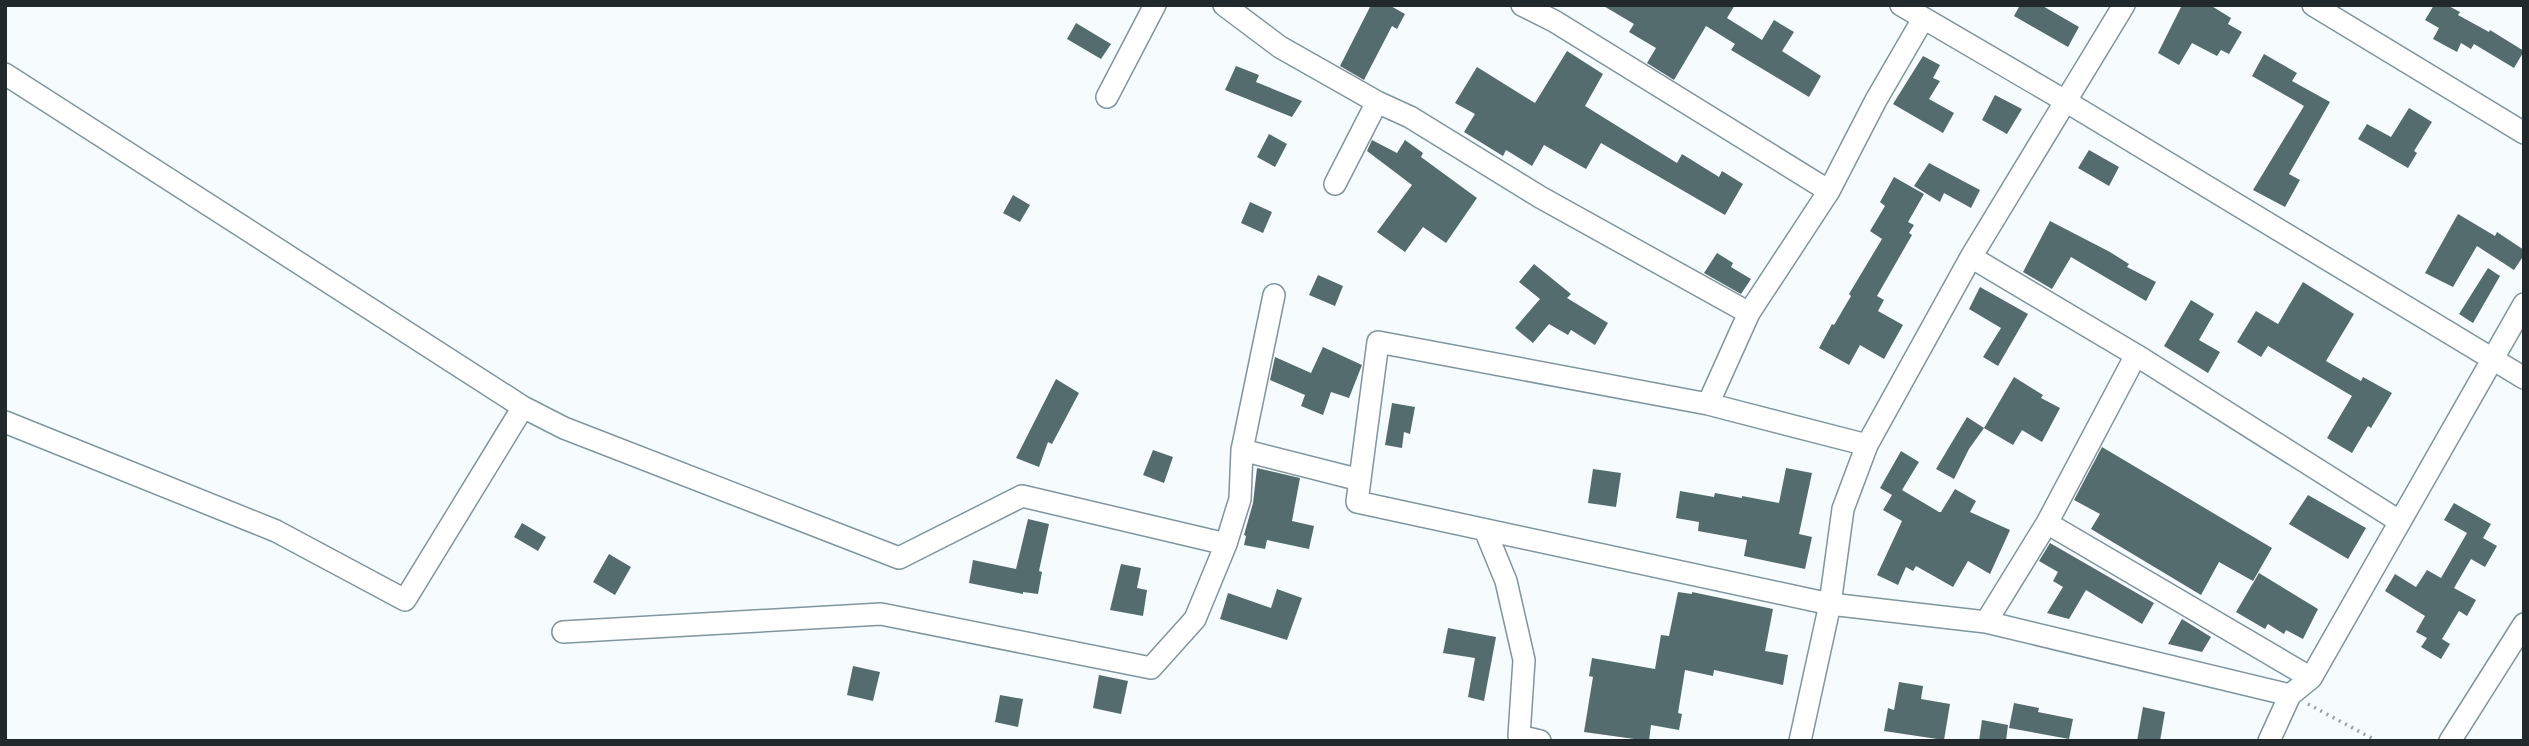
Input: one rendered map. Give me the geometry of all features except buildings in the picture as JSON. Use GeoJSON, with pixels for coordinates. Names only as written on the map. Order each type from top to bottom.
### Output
{"type":"FeatureCollection","features":[{"type":"Feature","properties":{"kind":"street"},"geometry":{"type":"LineString","coordinates":[[1107,97],[1155,5]]}},
{"type":"Feature","properties":{"kind":"street"},"geometry":{"type":"LineString","coordinates":[[1224,5],[1280,47],[1377,102],[1410,117],[1540,197],[1749,313]]}},
{"type":"Feature","properties":{"kind":"street"},"geometry":{"type":"LineString","coordinates":[[1522,5],[1558,13],[1829,191]]}},
{"type":"Feature","properties":{"kind":"street"},"geometry":{"type":"LineString","coordinates":[[1901,5],[2524,378]]}},
{"type":"Feature","properties":{"kind":"street"},"geometry":{"type":"LineString","coordinates":[[1800,741],[1830,604],[1843,509],[1867,445],[1971,257],[2124,5]]}},
{"type":"Feature","properties":{"kind":"street"},"geometry":{"type":"LineString","coordinates":[[2313,5],[2524,133]]}},
{"type":"Feature","properties":{"kind":"street"},"geometry":{"type":"LineString","coordinates":[[1708,404],[1749,313],[1829,191],[1876,100],[1923,19]]}},
{"type":"Feature","properties":{"kind":"street"},"geometry":{"type":"LineString","coordinates":[[5,74],[523,407],[564,428],[899,558],[1022,496],[1226,544]]}},
{"type":"Feature","properties":{"kind":"street"},"geometry":{"type":"LineString","coordinates":[[1335,184],[1377,102]]}},
{"type":"Feature","properties":{"kind":"street"},"geometry":{"type":"LineString","coordinates":[[1971,257],[2136,355],[2399,521]]}},
{"type":"Feature","properties":{"kind":"street"},"geometry":{"type":"LineString","coordinates":[[564,632],[881,614],[1151,668],[1195,619],[1226,544],[1240,499],[1242,450],[1274,295]]}},
{"type":"Feature","properties":{"kind":"street"},"geometry":{"type":"LineString","coordinates":[[2269,741],[2290,695],[2311,678],[2524,304]]}},
{"type":"Feature","properties":{"kind":"street"},"geometry":{"type":"LineString","coordinates":[[1867,445],[1708,404],[1378,342],[1357,502],[1830,604],[1986,622],[2290,695]]}},
{"type":"Feature","properties":{"kind":"street"},"geometry":{"type":"LineString","coordinates":[[1986,622],[2047,523],[2136,355]]}},
{"type":"Feature","properties":{"kind":"street"},"geometry":{"type":"LineString","coordinates":[[5,422],[276,531],[405,600],[523,407]]}},
{"type":"Feature","properties":{"kind":"street"},"geometry":{"type":"LineString","coordinates":[[1242,450],[1360,480]]}},
{"type":"Feature","properties":{"kind":"street"},"geometry":{"type":"LineString","coordinates":[[2047,523],[2311,678]]}},
{"type":"Feature","properties":{"kind":"street"},"geometry":{"type":"LineString","coordinates":[[1485,530],[1506,580],[1524,660],[1519,736],[1540,741]]}},
{"type":"Feature","properties":{"kind":"street"},"geometry":{"type":"LineString","coordinates":[[2450,741],[2524,625]]}},
{"type":"Feature","properties":{"kind":"path"},"geometry":{"type":"LineString","coordinates":[[2290,695],[2377,741]]}}]}
